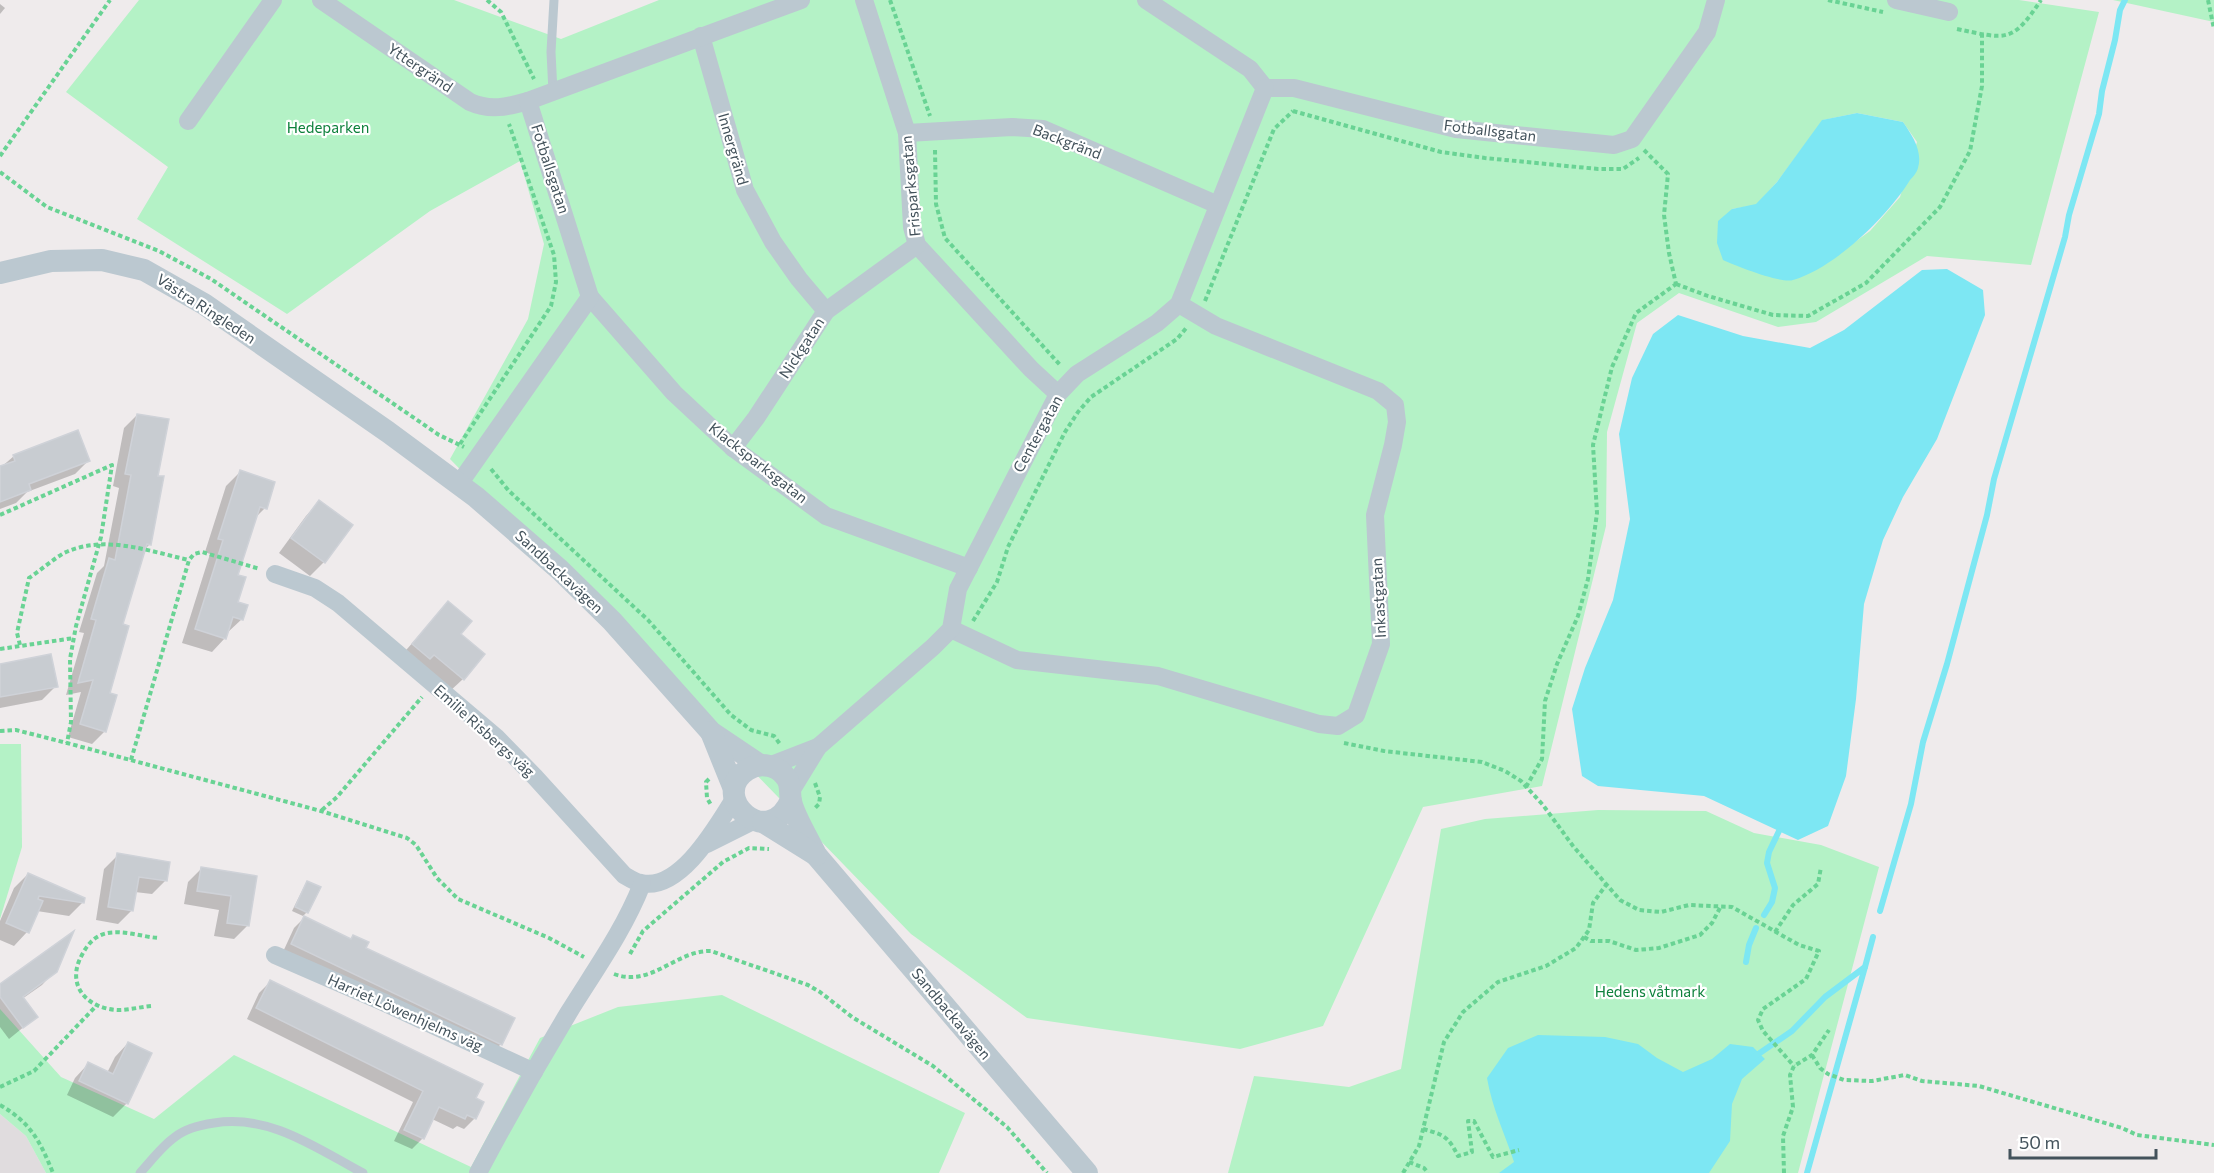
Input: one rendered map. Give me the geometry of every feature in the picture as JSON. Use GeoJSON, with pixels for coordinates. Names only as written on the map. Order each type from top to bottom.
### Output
{"type":"FeatureCollection","features":[{"type":"Feature","properties":{"kind":"street"},"geometry":{"type":"LineString","coordinates":[[188,121],[273,0]]}},
{"type":"Feature","properties":{"kind":"street","name":"Yttergränd"},"geometry":{"type":"LineString","coordinates":[[321,0],[482,108],[503,108],[528,101]]}},
{"type":"Feature","properties":{"kind":"street"},"geometry":{"type":"LineString","coordinates":[[528,101],[801,0]]}},
{"type":"Feature","properties":{"kind":"street","name":"Frisparksgatan"},"geometry":{"type":"LineString","coordinates":[[864,0],[907,133],[912,226],[917,245],[1031,369],[1058,394]]}},
{"type":"Feature","properties":{"kind":"street"},"geometry":{"type":"LineString","coordinates":[[1146,0],[1250,69],[1265,88]]}},
{"type":"Feature","properties":{"kind":"street","name":"Fotballsgatan"},"geometry":{"type":"LineString","coordinates":[[1265,88],[1294,88],[1456,129],[1614,145],[1632,139],[1707,32],[1716,0]]}},
{"type":"Feature","properties":{"kind":"street"},"geometry":{"type":"LineString","coordinates":[[1896,0],[1949,12]]}},
{"type":"Feature","properties":{"kind":"street","name":"Innergränd"},"geometry":{"type":"LineString","coordinates":[[701,36],[745,190],[773,242],[799,279],[826,311]]}},
{"type":"Feature","properties":{"kind":"street","name":"Centergatan"},"geometry":{"type":"LineString","coordinates":[[959,632],[958,589],[1058,394],[1073,378],[1157,322],[1179,304],[1265,88]]}},
{"type":"Feature","properties":{"kind":"street","name":"Fotballsgatan"},"geometry":{"type":"LineString","coordinates":[[528,101],[590,297]]}},
{"type":"Feature","properties":{"kind":"street","name":"Backgränd"},"geometry":{"type":"LineString","coordinates":[[907,133],[1012,126],[1043,129],[1218,205]]}},
{"type":"Feature","properties":{"kind":"street","name":"Nickgatan"},"geometry":{"type":"LineString","coordinates":[[734,448],[826,311],[917,245]]}},
{"type":"Feature","properties":{"kind":"street","name":"Västra Ringleden"},"geometry":{"type":"LineString","coordinates":[[0,273],[51,261],[84,259],[102,260],[144,270],[204,304],[388,432]]}},
{"type":"Feature","properties":{"kind":"street"},"geometry":{"type":"LineString","coordinates":[[459,484],[590,297]]}},
{"type":"Feature","properties":{"kind":"street","name":"Klacksparksgatan"},"geometry":{"type":"LineString","coordinates":[[590,297],[674,393],[734,448],[826,516],[969,568]]}},
{"type":"Feature","properties":{"kind":"street","name":"Inkastgatan"},"geometry":{"type":"LineString","coordinates":[[959,632],[1017,660],[1158,676],[1319,724],[1338,726],[1356,715],[1382,644],[1375,515],[1397,422],[1395,405],[1377,391],[1216,326],[1179,304]]}},
{"type":"Feature","properties":{"kind":"street","name":"Sandbackavägen"},"geometry":{"type":"LineString","coordinates":[[388,432],[459,484],[560,570],[604,614],[711,732],[765,765]]}},
{"type":"Feature","properties":{"kind":"street","name":"Emilie Risbergs väg"},"geometry":{"type":"LineString","coordinates":[[275,574],[315,588],[338,603],[496,737],[624,875],[642,884]]}},
{"type":"Feature","properties":{"kind":"street"},"geometry":{"type":"LineString","coordinates":[[792,828],[791,796],[798,764],[933,647],[959,632]]}},
{"type":"Feature","properties":{"kind":"street","name":"Sandbackavägen"},"geometry":{"type":"LineString","coordinates":[[711,732],[734,794]]}},
{"type":"Feature","properties":{"kind":"street"},"geometry":{"type":"LineString","coordinates":[[706,844],[744,772],[765,765],[798,764]]}},
{"type":"Feature","properties":{"kind":"street"},"geometry":{"type":"LineString","coordinates":[[478,1173],[534,1072],[634,905],[642,884],[666,880],[706,844],[758,821],[773,820],[781,815],[791,796],[784,775],[765,765]]}},
{"type":"Feature","properties":{"kind":"street"},"geometry":{"type":"LineString","coordinates":[[734,794],[744,816],[758,821]]}},
{"type":"Feature","properties":{"kind":"street","name":"Sandbackavägen"},"geometry":{"type":"LineString","coordinates":[[758,821],[792,828],[1087,1173]]}},
{"type":"Feature","properties":{"kind":"street","name":"Harriet Löwenhjelms väg"},"geometry":{"type":"LineString","coordinates":[[275,955],[384,1002],[534,1072]]}},
{"type":"Feature","properties":{"kind":"lane"},"geometry":{"type":"LineString","coordinates":[[553,92],[551,52],[554,0]]}},
{"type":"Feature","properties":{"kind":"lane"},"geometry":{"type":"LineString","coordinates":[[140,1173],[175,1137],[197,1125],[226,1121],[252,1121],[311,1143],[363,1173]]}},
{"type":"Feature","properties":{"kind":"path"},"geometry":{"type":"LineString","coordinates":[[0,156],[110,0]]}},
{"type":"Feature","properties":{"kind":"path"},"geometry":{"type":"LineString","coordinates":[[487,0],[501,12],[534,79]]}},
{"type":"Feature","properties":{"kind":"path"},"geometry":{"type":"LineString","coordinates":[[890,0],[932,119],[936,156],[936,204],[945,238],[1091,398]]}},
{"type":"Feature","properties":{"kind":"path"},"geometry":{"type":"LineString","coordinates":[[2208,0],[2214,29]]}},
{"type":"Feature","properties":{"kind":"path"},"geometry":{"type":"LineString","coordinates":[[1676,284],[1773,315],[1808,316],[1866,283],[1940,207],[1970,151],[1982,86],[1982,34]]}},
{"type":"Feature","properties":{"kind":"path"},"geometry":{"type":"LineString","coordinates":[[460,444],[551,306],[556,282],[554,255],[503,108]]}},
{"type":"Feature","properties":{"kind":"path"},"geometry":{"type":"LineString","coordinates":[[959,632],[998,582],[1008,547],[1065,432],[1078,412],[1091,398],[1177,339],[1207,298],[1274,129],[1293,111]]}},
{"type":"Feature","properties":{"kind":"path"},"geometry":{"type":"LineString","coordinates":[[1644,150],[1668,174],[1664,214],[1676,284]]}},
{"type":"Feature","properties":{"kind":"path"},"geometry":{"type":"LineString","coordinates":[[0,172],[47,207],[159,251],[211,279],[439,435],[460,444],[478,457],[498,476],[509,491],[648,620],[731,715],[751,730],[774,736],[817,786],[819,804],[770,848],[749,848],[723,862],[643,931],[627,958]]}},
{"type":"Feature","properties":{"kind":"path"},"geometry":{"type":"LineString","coordinates":[[1526,787],[1542,759],[1545,701],[1557,664],[1578,616],[1588,579],[1597,513],[1593,445],[1612,367],[1636,313],[1676,284]]}},
{"type":"Feature","properties":{"kind":"path"},"geometry":{"type":"LineString","coordinates":[[0,515],[112,465],[99,544],[74,638],[69,674],[71,722],[66,743]]}},
{"type":"Feature","properties":{"kind":"path"},"geometry":{"type":"LineString","coordinates":[[20,645],[17,633],[29,578],[65,553],[99,544],[114,544],[189,560]]}},
{"type":"Feature","properties":{"kind":"path"},"geometry":{"type":"LineString","coordinates":[[131,760],[189,560],[194,554],[202,552],[275,574]]}},
{"type":"Feature","properties":{"kind":"path"},"geometry":{"type":"LineString","coordinates":[[0,649],[74,638]]}},
{"type":"Feature","properties":{"kind":"path"},"geometry":{"type":"LineString","coordinates":[[321,811],[337,797],[432,684]]}},
{"type":"Feature","properties":{"kind":"path"},"geometry":{"type":"LineString","coordinates":[[0,731],[16,730],[131,760],[321,811],[406,838],[416,845],[437,878],[458,899],[549,938],[617,975],[629,978],[642,977],[687,955],[700,951],[711,951],[808,985],[852,1017],[933,1066],[1007,1127],[1047,1173]]}},
{"type":"Feature","properties":{"kind":"path"},"geometry":{"type":"LineString","coordinates":[[1333,741],[1384,751],[1482,762],[1505,771],[1544,805],[1562,832],[1620,900],[1640,910],[1661,912],[1689,905],[1732,907],[1799,945],[1819,951],[1806,979],[1763,1009],[1758,1020],[1763,1031],[1794,1066]]}},
{"type":"Feature","properties":{"kind":"path"},"geometry":{"type":"LineString","coordinates":[[1775,932],[1792,905],[1818,884],[1821,867]]}},
{"type":"Feature","properties":{"kind":"path"},"geometry":{"type":"LineString","coordinates":[[1402,1173],[1419,1146],[1444,1042],[1463,1012],[1498,982],[1546,966],[1576,948],[1589,930],[1593,903],[1606,885]]}},
{"type":"Feature","properties":{"kind":"path"},"geometry":{"type":"LineString","coordinates":[[1584,937],[1591,941],[1609,941],[1636,950],[1659,948],[1700,934],[1712,923],[1721,906]]}},
{"type":"Feature","properties":{"kind":"path"},"geometry":{"type":"LineString","coordinates":[[151,1006],[116,1010],[98,1004],[85,998],[77,988],[75,973],[87,946],[100,936],[117,932],[159,938]]}},
{"type":"Feature","properties":{"kind":"path"},"geometry":{"type":"LineString","coordinates":[[617,975],[622,966]]}},
{"type":"Feature","properties":{"kind":"path"},"geometry":{"type":"LineString","coordinates":[[0,1087],[34,1071],[98,1004]]}},
{"type":"Feature","properties":{"kind":"path"},"geometry":{"type":"LineString","coordinates":[[1784,1173],[1783,1136],[1793,1107],[1790,1075],[1794,1066],[1812,1055],[1829,1030]]}},
{"type":"Feature","properties":{"kind":"path"},"geometry":{"type":"LineString","coordinates":[[1812,1055],[1820,1068],[1844,1080],[1872,1081],[1905,1075],[1922,1082],[1979,1086],[2122,1128],[2137,1135],[2214,1145]]}},
{"type":"Feature","properties":{"kind":"path"},"geometry":{"type":"LineString","coordinates":[[0,1105],[22,1119],[34,1132],[53,1173]]}},
{"type":"Feature","properties":{"kind":"path"},"geometry":{"type":"LineString","coordinates":[[1422,1128],[1444,1135],[1450,1140],[1458,1156],[1472,1152],[1468,1121],[1474,1121],[1493,1157],[1519,1150]]}},
{"type":"Feature","properties":{"kind":"path"},"geometry":{"type":"LineString","coordinates":[[1409,1162],[1424,1168],[1428,1173]]}},
{"type":"Feature","properties":{"kind":"shaded area"},"geometry":{"type":"Polygon","coordinates":[[[0,1114],[26,1136],[46,1173],[0,1173],[0,1114]]]}},
{"type":"Feature","properties":{"kind":"green space","name":"Hedeparken"},"geometry":{"type":"Polygon","coordinates":[[[139,0],[454,0],[561,39],[659,0],[2019,0],[2099,12],[2031,265],[1927,256],[1816,322],[1778,327],[1679,293],[1637,323],[1607,432],[1606,526],[1542,786],[1423,807],[1323,1026],[1240,1049],[1027,1018],[911,934],[450,459],[528,319],[544,244],[520,161],[430,211],[287,314],[137,219],[168,167],[66,92],[139,0]],[[1857,113],[1823,120],[1777,182],[1756,205],[1732,209],[1822,266],[1870,231],[1900,197],[1917,142],[1903,122],[1857,113]]]}},
{"type":"Feature","properties":{"kind":"green space"},"geometry":{"type":"Polygon","coordinates":[[[2113,0],[2214,0],[2214,22],[2113,0]]]}},
{"type":"Feature","properties":{"kind":"green space"},"geometry":{"type":"Polygon","coordinates":[[[0,744],[21,744],[22,847],[0,919],[0,744]]]}},
{"type":"Feature","properties":{"kind":"green space","name":"Hedens våtmark"},"geometry":{"type":"Polygon","coordinates":[[[1598,810],[1706,811],[1754,833],[1821,845],[1879,867],[1798,1173],[1228,1173],[1254,1076],[1349,1087],[1401,1069],[1441,829],[1485,819],[1598,810]]]}},
{"type":"Feature","properties":{"kind":"green space"},"geometry":{"type":"Polygon","coordinates":[[[722,995],[965,1113],[939,1173],[46,1173],[26,1136],[0,1114],[0,1009],[61,1077],[154,1119],[234,1055],[471,1167],[540,1038],[618,1007],[722,995]]]}},
{"type":"Feature","properties":{"kind":"water"},"geometry":{"type":"Polygon","coordinates":[[[1857,113],[1903,122],[1918,149],[1917,171],[1888,209],[1843,253],[1809,274],[1793,280],[1769,277],[1723,260],[1717,243],[1718,221],[1732,209],[1756,204],[1777,182],[1822,120],[1857,113]]]}},
{"type":"Feature","properties":{"kind":"water"},"geometry":{"type":"Polygon","coordinates":[[[1947,269],[1983,290],[1985,315],[1937,439],[1903,497],[1883,540],[1864,604],[1856,699],[1846,776],[1828,826],[1798,840],[1704,796],[1598,786],[1582,776],[1572,709],[1585,668],[1613,600],[1630,519],[1619,434],[1632,378],[1653,334],[1678,315],[1743,336],[1810,348],[1844,330],[1922,270],[1947,269]]]}},
{"type":"Feature","properties":{"kind":"water"},"geometry":{"type":"Polygon","coordinates":[[[1538,1035],[1605,1037],[1638,1044],[1657,1058],[1683,1072],[1712,1059],[1730,1044],[1753,1047],[1765,1059],[1742,1079],[1732,1104],[1730,1141],[1709,1173],[1499,1173],[1514,1162],[1495,1110],[1487,1078],[1508,1048],[1538,1035]]]}},
{"type":"Feature","properties":{"kind":"building"},"geometry":{"type":"Polygon","coordinates":[[[137,414],[169,419],[158,476],[164,476],[151,545],[147,544],[123,624],[129,626],[110,693],[117,695],[106,732],[80,724],[93,680],[78,683],[96,620],[91,619],[109,558],[115,560],[131,475],[125,474],[137,414]]]}},
{"type":"Feature","properties":{"kind":"building"},"geometry":{"type":"Polygon","coordinates":[[[78,430],[90,461],[29,484],[31,490],[0,502],[0,466],[15,461],[13,455],[78,430]]]}},
{"type":"Feature","properties":{"kind":"building"},"geometry":{"type":"Polygon","coordinates":[[[240,470],[275,482],[267,509],[260,507],[238,575],[246,577],[238,602],[248,605],[243,620],[233,617],[226,639],[195,629],[223,540],[218,539],[240,470]]]}},
{"type":"Feature","properties":{"kind":"building"},"geometry":{"type":"Polygon","coordinates":[[[319,500],[353,525],[325,563],[291,538],[319,500]]]}},
{"type":"Feature","properties":{"kind":"building"},"geometry":{"type":"Polygon","coordinates":[[[448,601],[472,621],[461,634],[485,654],[464,680],[434,655],[430,659],[412,644],[448,601]]]}},
{"type":"Feature","properties":{"kind":"building"},"geometry":{"type":"Polygon","coordinates":[[[51,654],[58,687],[0,697],[0,664],[51,654]]]}},
{"type":"Feature","properties":{"kind":"building"},"geometry":{"type":"Polygon","coordinates":[[[117,853],[170,862],[167,881],[139,877],[133,911],[108,907],[117,853]]]}},
{"type":"Feature","properties":{"kind":"building"},"geometry":{"type":"Polygon","coordinates":[[[201,867],[257,876],[249,926],[227,923],[231,896],[197,891],[201,867]]]}},
{"type":"Feature","properties":{"kind":"building"},"geometry":{"type":"Polygon","coordinates":[[[28,873],[85,898],[84,903],[39,896],[38,899],[43,901],[29,933],[6,923],[28,873]]]}},
{"type":"Feature","properties":{"kind":"building"},"geometry":{"type":"Polygon","coordinates":[[[307,881],[321,887],[308,913],[295,907],[307,881]]]}},
{"type":"Feature","properties":{"kind":"building"},"geometry":{"type":"Polygon","coordinates":[[[304,916],[351,939],[353,935],[369,942],[366,948],[515,1018],[502,1045],[291,944],[304,916]]]}},
{"type":"Feature","properties":{"kind":"building"},"geometry":{"type":"Polygon","coordinates":[[[74,931],[57,972],[23,997],[38,1017],[23,1028],[0,997],[0,984],[74,931]]]}},
{"type":"Feature","properties":{"kind":"building"},"geometry":{"type":"Polygon","coordinates":[[[270,980],[483,1084],[476,1098],[484,1102],[476,1119],[467,1115],[465,1119],[439,1107],[424,1139],[404,1130],[423,1091],[256,1008],[270,980]]]}},
{"type":"Feature","properties":{"kind":"building"},"geometry":{"type":"Polygon","coordinates":[[[128,1042],[152,1053],[128,1104],[79,1081],[88,1062],[113,1074],[128,1042]]]}},
{"type":"Feature","properties":{"kind":"waterway"},"geometry":{"type":"LineString","coordinates":[[1880,911],[1911,804],[1923,742],[1947,664],[1987,515],[1994,479],[2099,114],[2120,10],[2125,0]]}},
{"type":"Feature","properties":{"kind":"waterway"},"geometry":{"type":"LineString","coordinates":[[1764,915],[1772,902],[1775,888],[1767,863],[1769,852],[1779,831]]}},
{"type":"Feature","properties":{"kind":"waterway"},"geometry":{"type":"LineString","coordinates":[[1746,962],[1749,945],[1756,928]]}},
{"type":"Feature","properties":{"kind":"waterway"},"geometry":{"type":"LineString","coordinates":[[1754,1057],[1792,1031],[1825,997],[1865,967],[1873,937]]}},
{"type":"Feature","properties":{"kind":"waterway"},"geometry":{"type":"LineString","coordinates":[[1807,1173],[1865,967]]}}]}
